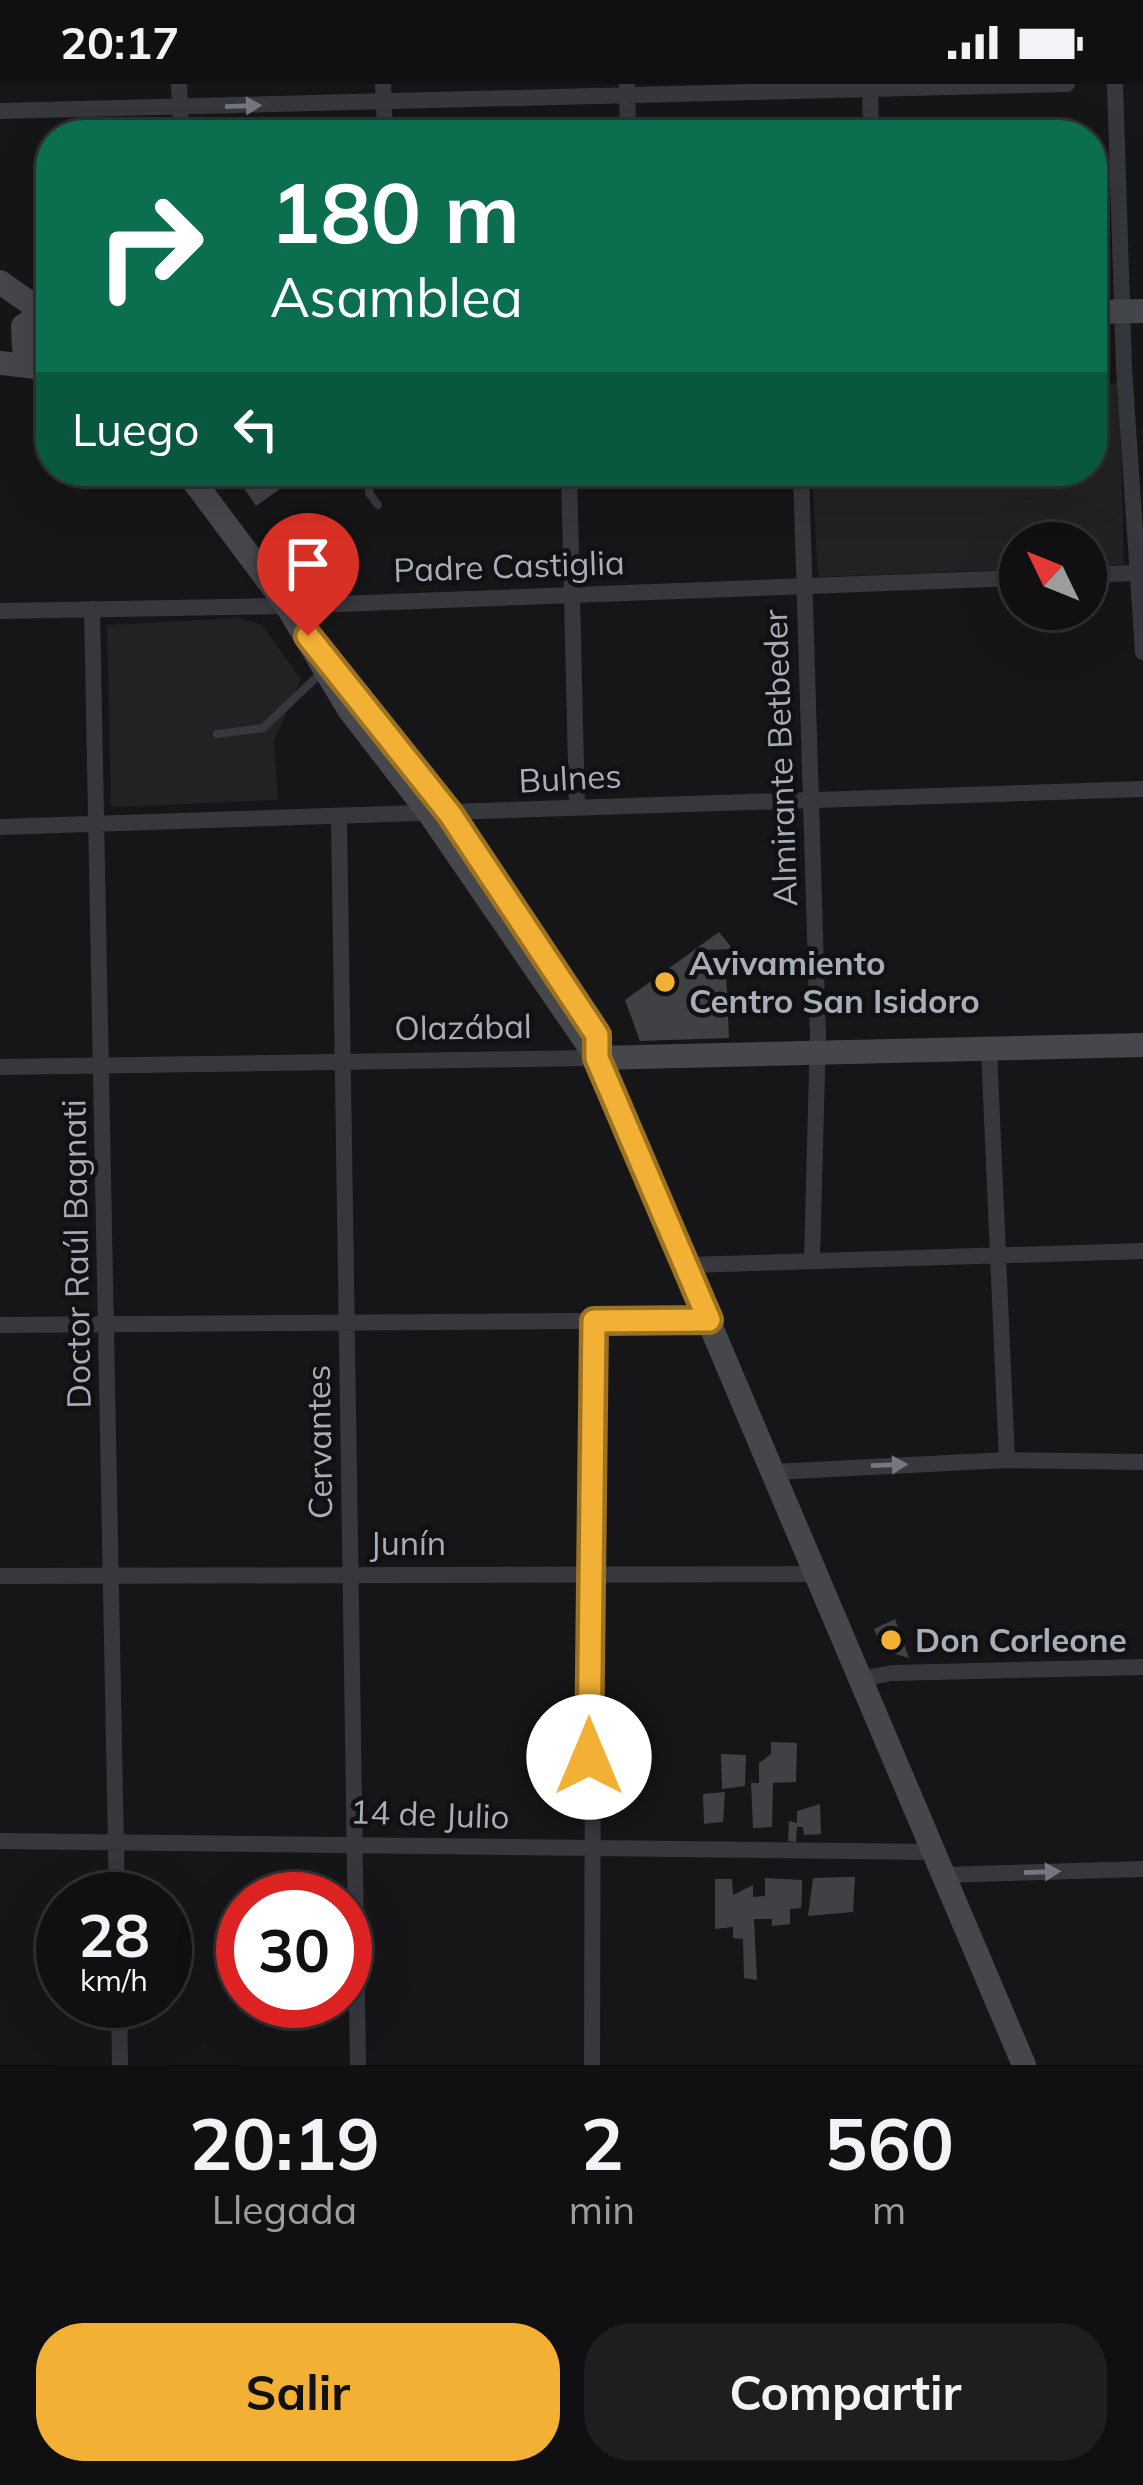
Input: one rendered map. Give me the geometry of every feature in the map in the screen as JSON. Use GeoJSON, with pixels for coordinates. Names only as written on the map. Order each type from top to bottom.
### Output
{"type":"FeatureCollection","features":[{"type":"Feature","properties":{"kind":"main road"},"geometry":{"type":"LineString","coordinates":[[0,282],[36,306]]}},
{"type":"Feature","properties":{"kind":"main road"},"geometry":{"type":"LineString","coordinates":[[0,311],[36,313]]}},
{"type":"Feature","properties":{"kind":"main road"},"geometry":{"type":"LineString","coordinates":[[36,319],[23,326],[21,337],[36,357]]}},
{"type":"Feature","properties":{"kind":"main road"},"geometry":{"type":"LineString","coordinates":[[0,348],[36,364]]}},
{"type":"Feature","properties":{"kind":"main road"},"geometry":{"type":"LineString","coordinates":[[0,363],[36,366]]}},
{"type":"Feature","properties":{"kind":"main road"},"geometry":{"type":"LineString","coordinates":[[197,486],[287,606],[328,667],[350,711],[440,813],[597,1058],[1024,2065]]}},
{"type":"Feature","properties":{"kind":"main road","name":"Olazábal"},"geometry":{"type":"LineString","coordinates":[[597,1058],[1143,1045]]}},
{"type":"Feature","properties":{"kind":"street"},"geometry":{"type":"LineString","coordinates":[[179,84],[180,120]]}},
{"type":"Feature","properties":{"kind":"street"},"geometry":{"type":"LineString","coordinates":[[0,110],[180,107],[383,93],[1067,84]]}},
{"type":"Feature","properties":{"kind":"street"},"geometry":{"type":"LineString","coordinates":[[1115,84],[1132,311],[1136,573],[1143,652]]}},
{"type":"Feature","properties":{"kind":"street"},"geometry":{"type":"LineString","coordinates":[[870,87],[871,120]]}},
{"type":"Feature","properties":{"kind":"street"},"geometry":{"type":"LineString","coordinates":[[627,90],[628,120]]}},
{"type":"Feature","properties":{"kind":"street"},"geometry":{"type":"LineString","coordinates":[[569,486],[577,807]]}},
{"type":"Feature","properties":{"kind":"street","name":"Almirante Betbeder"},"geometry":{"type":"LineString","coordinates":[[802,486],[818,1054],[812,1259]]}},
{"type":"Feature","properties":{"kind":"street"},"geometry":{"type":"LineString","coordinates":[[1107,574],[1136,573]]}},
{"type":"Feature","properties":{"kind":"street","name":"Padre Castiglia"},"geometry":{"type":"LineString","coordinates":[[0,611],[287,606],[999,579]]}},
{"type":"Feature","properties":{"kind":"street","name":"Doctor Raúl Bagnati"},"geometry":{"type":"LineString","coordinates":[[92,609],[117,1872]]}},
{"type":"Feature","properties":{"kind":"street","name":"Bulnes"},"geometry":{"type":"LineString","coordinates":[[0,827],[1143,789]]}},
{"type":"Feature","properties":{"kind":"street","name":"Cervantes"},"geometry":{"type":"LineString","coordinates":[[339,818],[358,2065]]}},
{"type":"Feature","properties":{"kind":"street"},"geometry":{"type":"LineString","coordinates":[[988,1051],[1007,1460]]}},
{"type":"Feature","properties":{"kind":"street","name":"Olazábal"},"geometry":{"type":"LineString","coordinates":[[0,1067],[597,1058]]}},
{"type":"Feature","properties":{"kind":"street"},"geometry":{"type":"LineString","coordinates":[[687,1265],[1143,1251]]}},
{"type":"Feature","properties":{"kind":"street"},"geometry":{"type":"LineString","coordinates":[[0,1325],[709,1320]]}},
{"type":"Feature","properties":{"kind":"street"},"geometry":{"type":"LineString","coordinates":[[592,2065],[594,1321]]}},
{"type":"Feature","properties":{"kind":"street"},"geometry":{"type":"LineString","coordinates":[[772,1472],[1007,1460],[1143,1462]]}},
{"type":"Feature","properties":{"kind":"street","name":"Junín"},"geometry":{"type":"LineString","coordinates":[[0,1576],[815,1574]]}},
{"type":"Feature","properties":{"kind":"street"},"geometry":{"type":"LineString","coordinates":[[860,1679],[892,1673],[1143,1667]]}},
{"type":"Feature","properties":{"kind":"street","name":"14 de Julio"},"geometry":{"type":"LineString","coordinates":[[0,1841],[355,1841],[1143,1869]]}},
{"type":"Feature","properties":{"kind":"street"},"geometry":{"type":"LineString","coordinates":[[119,2028],[120,2065]]}},
{"type":"Feature","properties":{"kind":"lane"},"geometry":{"type":"LineString","coordinates":[[369,486],[378,506]]}},
{"type":"Feature","properties":{"kind":"lane"},"geometry":{"type":"LineString","coordinates":[[217,734],[263,728],[328,667]]}},
{"type":"Feature","properties":{"kind":"shaded area"},"geometry":{"type":"Polygon","coordinates":[[[1107,383],[1119,383],[1124,565],[1107,565],[1107,522],[999,522],[999,570],[818,577],[813,486],[1107,486],[1107,383]]]}},
{"type":"Feature","properties":{"kind":"shaded area"},"geometry":{"type":"Polygon","coordinates":[[[239,618],[262,625],[301,679],[274,741],[278,800],[111,807],[107,625],[239,618]]]}},
{"type":"Feature","properties":{"kind":"building"},"geometry":{"type":"Polygon","coordinates":[[[243,486],[284,486],[256,506],[243,486]]]}},
{"type":"Feature","properties":{"kind":"building"},"geometry":{"type":"Polygon","coordinates":[[[719,932],[733,949],[704,950],[705,972],[726,971],[729,1038],[640,1041],[625,1000],[719,932]]]}},
{"type":"Feature","properties":{"kind":"building","name":"Don Corleone"},"geometry":{"type":"Polygon","coordinates":[[[895,1619],[909,1658],[884,1651],[874,1629],[895,1619]]]}},
{"type":"Feature","properties":{"kind":"building"},"geometry":{"type":"Polygon","coordinates":[[[771,1742],[797,1743],[796,1782],[773,1783],[772,1827],[753,1828],[751,1783],[759,1783],[759,1763],[771,1754],[771,1742]]]}},
{"type":"Feature","properties":{"kind":"building"},"geometry":{"type":"Polygon","coordinates":[[[721,1754],[746,1755],[745,1786],[722,1789],[721,1754]]]}},
{"type":"Feature","properties":{"kind":"building"},"geometry":{"type":"Polygon","coordinates":[[[725,1792],[723,1822],[704,1824],[703,1794],[725,1792]]]}},
{"type":"Feature","properties":{"kind":"building"},"geometry":{"type":"Polygon","coordinates":[[[820,1804],[821,1834],[804,1835],[803,1827],[797,1827],[796,1842],[788,1841],[789,1821],[797,1823],[797,1811],[820,1804]]]}},
{"type":"Feature","properties":{"kind":"building"},"geometry":{"type":"Polygon","coordinates":[[[855,1877],[853,1912],[808,1916],[813,1878],[855,1877]]]}},
{"type":"Feature","properties":{"kind":"building"},"geometry":{"type":"Polygon","coordinates":[[[765,1878],[802,1880],[801,1908],[790,1909],[790,1924],[772,1926],[772,1919],[754,1919],[757,1980],[744,1978],[743,1939],[733,1938],[733,1927],[715,1929],[715,1879],[732,1879],[733,1895],[753,1885],[753,1897],[765,1896],[765,1878]]]}},
{"type":"Feature","properties":{"kind":"place","name":"Avivamiento Centro San Isidoro"},"geometry":{"type":"Point","coordinates":[665,982]}},
{"type":"Feature","properties":{"kind":"place","name":"Don Corleone"},"geometry":{"type":"Point","coordinates":[891,1640]}},
{"type":"Feature","properties":{"kind":"route"},"geometry":{"type":"LineString","coordinates":[[308,636],[328,667],[364,702],[450,814],[597,1035],[597,1058],[709,1320],[594,1321],[589,1757]]}}]}
